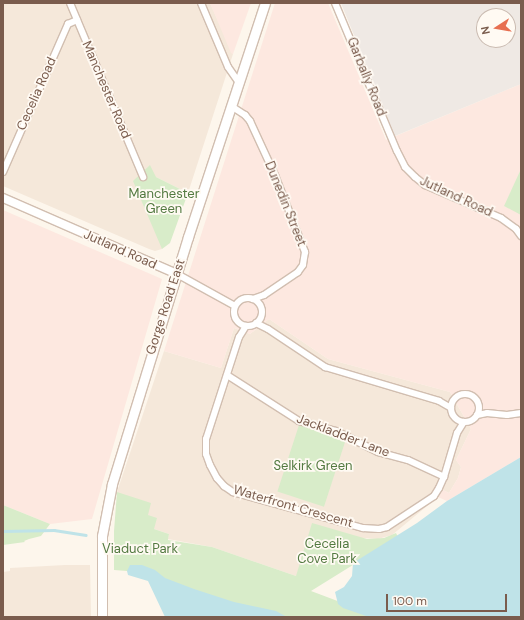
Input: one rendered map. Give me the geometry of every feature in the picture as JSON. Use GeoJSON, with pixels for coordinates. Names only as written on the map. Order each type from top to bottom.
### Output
{"type":"FeatureCollection","features":[{"type":"Feature","properties":{"kind":"main road","name":"Gorge Road East"},"geometry":{"type":"LineString","coordinates":[[102,617],[102,536],[112,484],[176,274],[265,3]]}},
{"type":"Feature","properties":{"kind":"street","name":"Manchester Road"},"geometry":{"type":"LineString","coordinates":[[70,3],[143,177]]}},
{"type":"Feature","properties":{"kind":"street"},"geometry":{"type":"LineString","coordinates":[[201,3],[228,66],[239,83]]}},
{"type":"Feature","properties":{"kind":"street","name":"Garbally Road"},"geometry":{"type":"LineString","coordinates":[[335,3],[397,151]]}},
{"type":"Feature","properties":{"kind":"street","name":"Cecelia Road"},"geometry":{"type":"LineString","coordinates":[[3,172],[68,24],[77,20]]}},
{"type":"Feature","properties":{"kind":"street","name":"Dunedin Street"},"geometry":{"type":"LineString","coordinates":[[231,106],[245,115],[250,121],[274,175],[305,252],[303,265],[298,272],[264,295],[253,299]]}},
{"type":"Feature","properties":{"kind":"street","name":"Jutland Road"},"geometry":{"type":"LineString","coordinates":[[397,151],[406,167],[414,177],[425,185],[501,218],[516,229],[521,236]]}},
{"type":"Feature","properties":{"kind":"street","name":"Jutland Road"},"geometry":{"type":"LineString","coordinates":[[3,198],[176,274],[235,306]]}},
{"type":"Feature","properties":{"kind":"street","name":"Dunedin Street"},"geometry":{"type":"LineString","coordinates":[[259,304],[264,295]]}},
{"type":"Feature","properties":{"kind":"street"},"geometry":{"type":"LineString","coordinates":[[242,299],[253,299],[259,304],[261,313],[260,317],[256,323],[246,326],[236,319],[234,314],[235,306],[242,299]]}},
{"type":"Feature","properties":{"kind":"street"},"geometry":{"type":"LineString","coordinates":[[260,317],[268,329]]}},
{"type":"Feature","properties":{"kind":"street"},"geometry":{"type":"LineString","coordinates":[[256,323],[268,329],[325,367],[439,401],[451,408]]}},
{"type":"Feature","properties":{"kind":"street","name":"Waterfront Crescent"},"geometry":{"type":"LineString","coordinates":[[246,326],[240,337],[227,375],[205,446],[210,465],[217,478],[224,486],[233,492],[363,528],[379,529],[386,527],[428,501],[439,488],[444,477],[457,433],[464,422]]}},
{"type":"Feature","properties":{"kind":"street","name":"Jackladder Lane"},"geometry":{"type":"LineString","coordinates":[[227,375],[299,421],[336,431],[378,452],[408,460],[444,477]]}},
{"type":"Feature","properties":{"kind":"street"},"geometry":{"type":"LineString","coordinates":[[477,415],[479,408],[476,399],[469,394],[460,394],[453,400],[451,408],[452,414],[456,419],[464,422],[471,420],[477,415],[488,413],[507,415],[521,413]]}},
{"type":"Feature","properties":{"kind":"street"},"geometry":{"type":"LineString","coordinates":[[439,401],[453,400]]}},
{"type":"Feature","properties":{"kind":"street"},"geometry":{"type":"LineString","coordinates":[[479,408],[488,413]]}},
{"type":"Feature","properties":{"kind":"street","name":"Waterfront Crescent"},"geometry":{"type":"LineString","coordinates":[[456,419],[457,433]]}},
{"type":"Feature","properties":{"kind":"shaded area"},"geometry":{"type":"Polygon","coordinates":[[[3,3],[210,3],[233,54],[188,193],[156,177],[162,249],[155,251],[149,249],[3,186],[3,3]]]}},
{"type":"Feature","properties":{"kind":"shaded area"},"geometry":{"type":"Polygon","coordinates":[[[210,3],[251,3],[233,54],[231,53],[210,3]]]}},
{"type":"Feature","properties":{"kind":"shaded area"},"geometry":{"type":"Polygon","coordinates":[[[275,3],[328,3],[386,140],[521,84],[521,457],[447,501],[438,497],[443,490],[449,493],[458,478],[461,467],[456,460],[471,429],[450,392],[328,359],[269,319],[250,334],[234,328],[221,368],[164,351],[275,3]]]}},
{"type":"Feature","properties":{"kind":"shaded area"},"geometry":{"type":"Polygon","coordinates":[[[341,3],[521,3],[521,84],[395,136],[341,3]]]}},
{"type":"Feature","properties":{"kind":"shaded area"},"geometry":{"type":"Polygon","coordinates":[[[3,210],[162,279],[92,519],[50,524],[3,505],[3,210]]]}},
{"type":"Feature","properties":{"kind":"shaded area"},"geometry":{"type":"Polygon","coordinates":[[[269,319],[328,359],[450,392],[471,429],[456,460],[461,467],[458,478],[449,493],[443,490],[438,497],[392,535],[378,539],[363,538],[296,576],[212,547],[168,539],[169,534],[154,529],[148,515],[117,492],[164,351],[221,368],[234,328],[250,334],[269,319]]]}},
{"type":"Feature","properties":{"kind":"shaded area"},"geometry":{"type":"Polygon","coordinates":[[[90,565],[91,617],[3,617],[3,572],[10,571],[10,568],[90,565]]]}},
{"type":"Feature","properties":{"kind":"green space","name":"Manchester Green"},"geometry":{"type":"Polygon","coordinates":[[[150,165],[156,177],[188,193],[170,243],[162,249],[133,181],[150,165]]]}},
{"type":"Feature","properties":{"kind":"green space"},"geometry":{"type":"Polygon","coordinates":[[[521,169],[521,215],[504,206],[521,169]]]}},
{"type":"Feature","properties":{"kind":"green space","name":"Selkirk Green"},"geometry":{"type":"Polygon","coordinates":[[[299,425],[346,440],[324,507],[277,492],[299,425]]]}},
{"type":"Feature","properties":{"kind":"green space","name":"Viaduct Park"},"geometry":{"type":"Polygon","coordinates":[[[117,492],[151,503],[148,515],[157,518],[154,529],[169,534],[168,540],[212,547],[296,576],[312,523],[367,539],[384,538],[396,533],[398,537],[311,591],[380,617],[272,617],[127,571],[114,570],[114,531],[117,492]]]}},
{"type":"Feature","properties":{"kind":"green space"},"geometry":{"type":"Polygon","coordinates":[[[3,505],[50,524],[41,536],[24,541],[25,542],[3,545],[3,505]]]}},
{"type":"Feature","properties":{"kind":"water"},"geometry":{"type":"Polygon","coordinates":[[[521,457],[521,617],[369,617],[343,608],[338,604],[335,592],[344,587],[352,576],[353,563],[417,523],[447,501],[521,457]]]}},
{"type":"Feature","properties":{"kind":"water"},"geometry":{"type":"Polygon","coordinates":[[[130,565],[142,565],[155,570],[165,578],[194,589],[234,602],[276,611],[287,617],[165,617],[148,581],[128,575],[127,571],[130,565]]]}},
{"type":"Feature","properties":{"kind":"waterway"},"geometry":{"type":"LineString","coordinates":[[3,531],[54,530],[86,535]]}},
{"type":"Feature","properties":{"kind":"park label","name":"Cecelia Cove Park"},"geometry":{"type":"Point","coordinates":[327,552]}}]}
